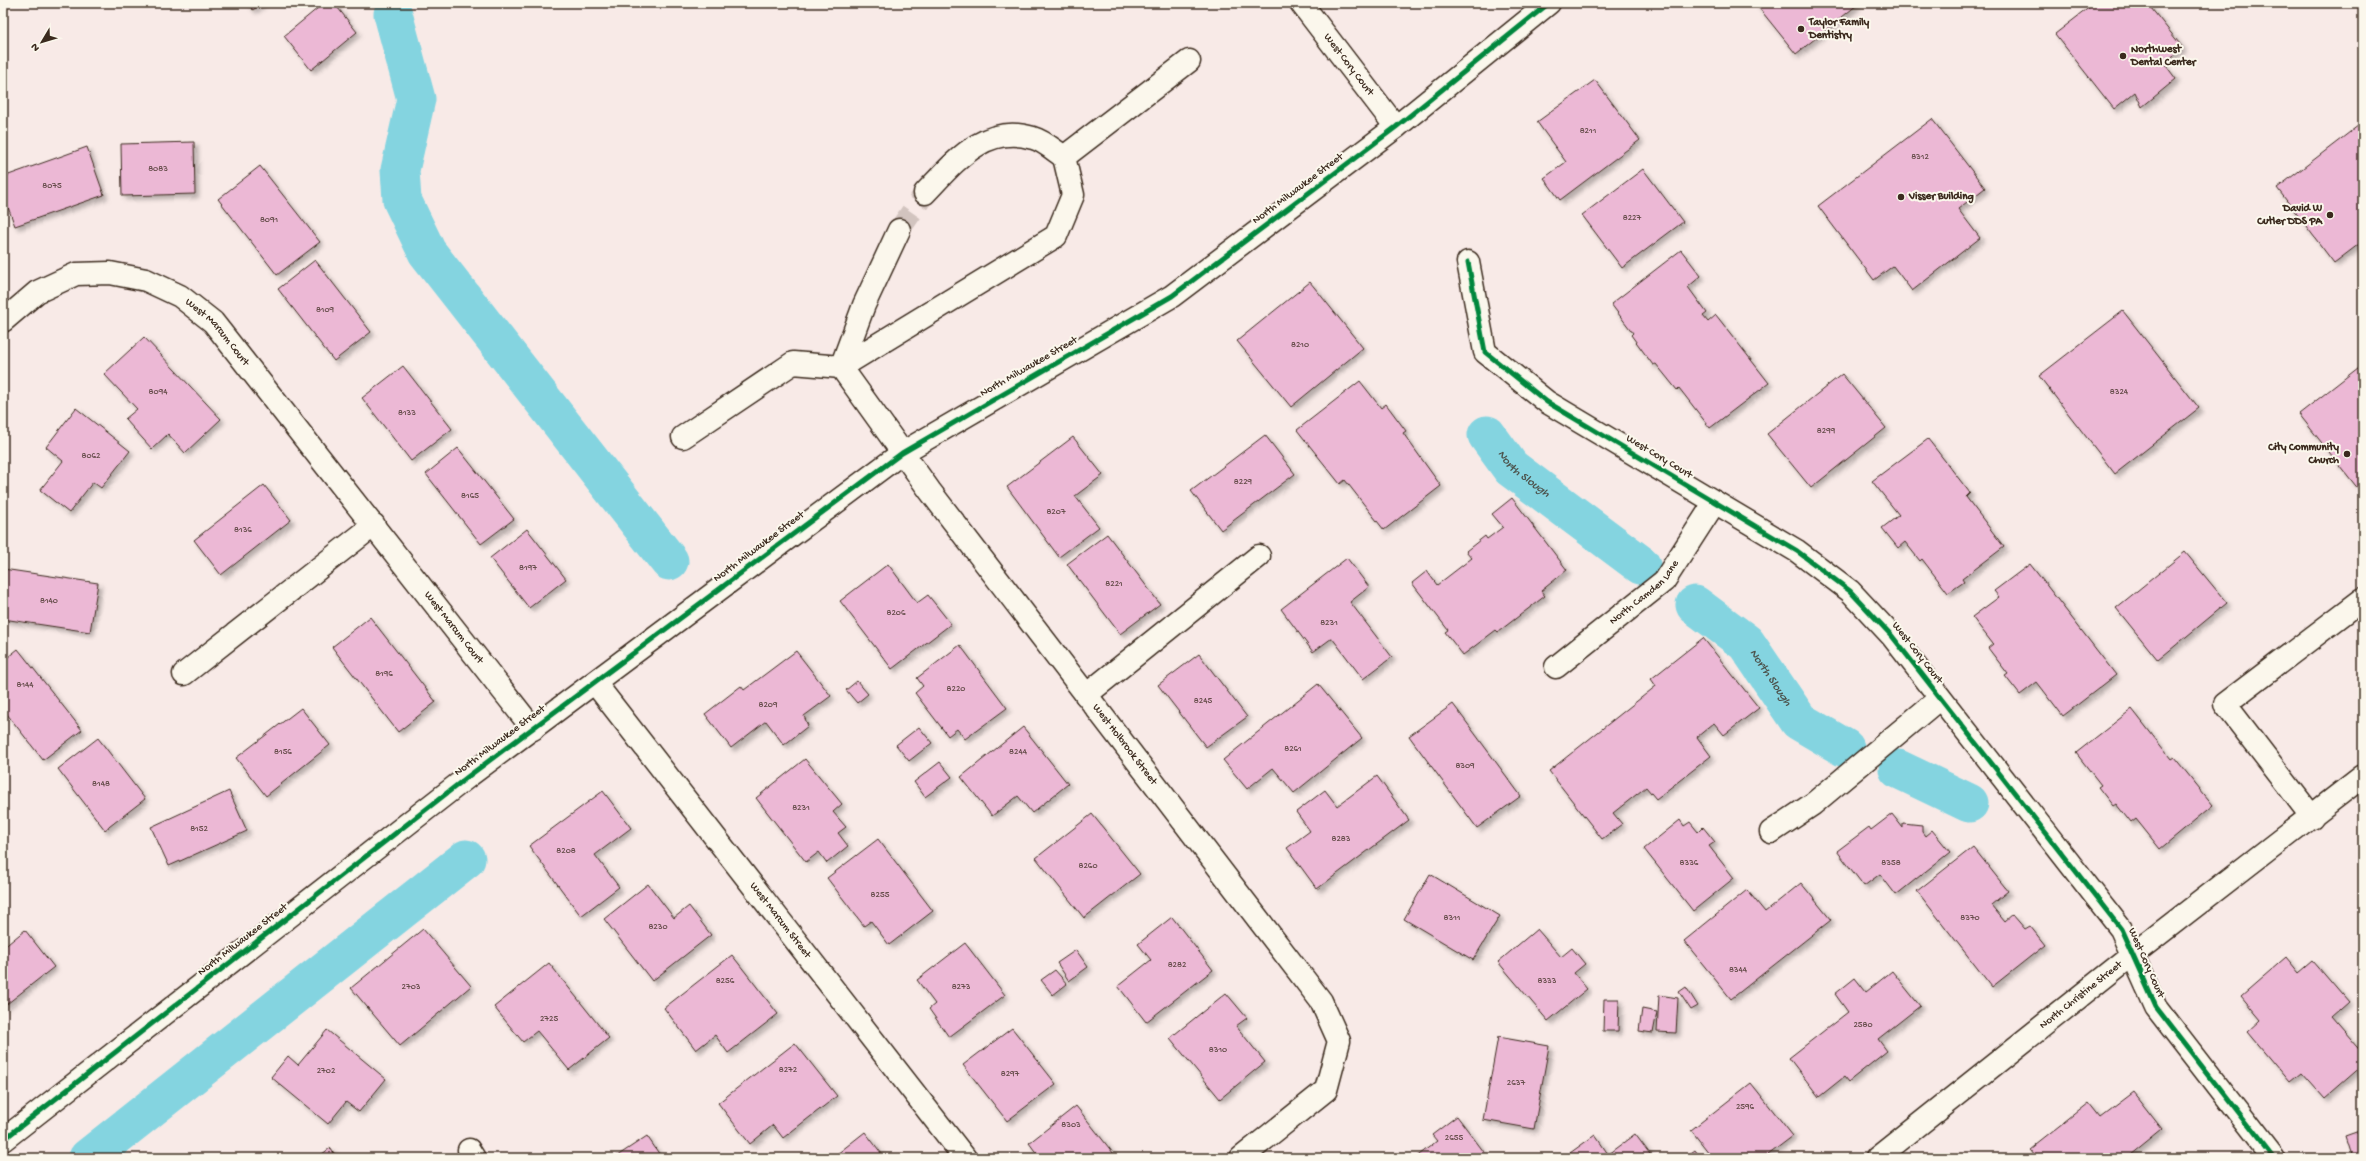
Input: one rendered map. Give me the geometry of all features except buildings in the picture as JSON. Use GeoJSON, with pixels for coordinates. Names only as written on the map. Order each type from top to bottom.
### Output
{"type":"FeatureCollection","features":[{"type":"Feature","properties":{"kind":"street","name":"West Cory Court"},"geometry":{"type":"LineString","coordinates":[[1301,3],[1396,127]]}},
{"type":"Feature","properties":{"kind":"street","name":"North Milwaukee Street"},"geometry":{"type":"LineString","coordinates":[[3,1140],[464,780],[902,453],[1172,296],[1396,127],[1550,3]]}},
{"type":"Feature","properties":{"kind":"street"},"geometry":{"type":"LineString","coordinates":[[1064,157],[1189,61]]}},
{"type":"Feature","properties":{"kind":"street"},"geometry":{"type":"LineString","coordinates":[[683,437],[793,363],[841,367],[1056,236],[1073,196],[1064,157],[1034,138],[1012,134],[986,138],[962,154],[925,193]]}},
{"type":"Feature","properties":{"kind":"street"},"geometry":{"type":"LineString","coordinates":[[841,367],[864,305],[899,230]]}},
{"type":"Feature","properties":{"kind":"street","name":"West Cory Court"},"geometry":{"type":"LineString","coordinates":[[1468,262],[1485,352],[1547,402],[1797,551],[1850,591],[1892,636],[2121,929],[2156,1008],[2273,1158]]}},
{"type":"Feature","properties":{"kind":"street","name":"West Marcum Court"},"geometry":{"type":"LineString","coordinates":[[3,321],[37,292],[76,274],[110,273],[146,280],[180,296],[214,322],[533,729]]}},
{"type":"Feature","properties":{"kind":"street","name":"West Holbrook Street"},"geometry":{"type":"LineString","coordinates":[[841,367],[902,453],[1321,1001],[1339,1041],[1326,1090],[1241,1158]]}},
{"type":"Feature","properties":{"kind":"street","name":"North Camden Lane"},"geometry":{"type":"LineString","coordinates":[[1556,667],[1664,581],[1715,502]]}},
{"type":"Feature","properties":{"kind":"street"},"geometry":{"type":"LineString","coordinates":[[184,674],[374,525]]}},
{"type":"Feature","properties":{"kind":"street"},"geometry":{"type":"LineString","coordinates":[[1086,695],[1259,556]]}},
{"type":"Feature","properties":{"kind":"street"},"geometry":{"type":"LineString","coordinates":[[2312,817],[2225,704],[2363,599]]}},
{"type":"Feature","properties":{"kind":"street","name":"West Marcum Street"},"geometry":{"type":"LineString","coordinates":[[595,682],[965,1158]]}},
{"type":"Feature","properties":{"kind":"street"},"geometry":{"type":"LineString","coordinates":[[1771,832],[1813,804],[1940,698]]}},
{"type":"Feature","properties":{"kind":"street","name":"North Christine Street"},"geometry":{"type":"LineString","coordinates":[[1877,1158],[2132,955],[2363,776]]}},
{"type":"Feature","properties":{"kind":"waterway"},"geometry":{"type":"LineString","coordinates":[[393,14],[416,99],[400,170],[402,200],[427,252],[669,561]]}},
{"type":"Feature","properties":{"kind":"waterway","name":"North Slough"},"geometry":{"type":"LineString","coordinates":[[1487,435],[1511,468],[1641,565]]}},
{"type":"Feature","properties":{"kind":"waterway","name":"North Slough"},"geometry":{"type":"LineString","coordinates":[[1695,605],[1746,643],[1799,721],[1845,748]]}},
{"type":"Feature","properties":{"kind":"waterway","name":"North Slough"},"geometry":{"type":"LineString","coordinates":[[1898,769],[1969,803]]}},
{"type":"Feature","properties":{"kind":"waterway"},"geometry":{"type":"LineString","coordinates":[[88,1158],[466,859]]}},
{"type":"Feature","properties":{"kind":"tunnel"},"geometry":{"type":"LineString","coordinates":[[899,230],[925,193]]}},
{"type":"Feature","properties":{"kind":"cycle path"},"geometry":{"type":"LineString","coordinates":[[3,1140],[470,775],[902,453],[1172,296],[1396,127],[1549,3]]}},
{"type":"Feature","properties":{"kind":"cycle path"},"geometry":{"type":"LineString","coordinates":[[1468,262],[1485,352],[1547,402],[1797,551],[1850,591],[1892,636],[2121,929],[2156,1007],[2273,1158]]}},
{"type":"Feature","properties":{"kind":"place","name":"Taylor Family Dentistry"},"geometry":{"type":"Point","coordinates":[1801,29]}},
{"type":"Feature","properties":{"kind":"place","name":"Northwest Dental Center"},"geometry":{"type":"Point","coordinates":[2123,56]}},
{"type":"Feature","properties":{"kind":"place","name":"Visser Building"},"geometry":{"type":"Point","coordinates":[1901,197]}},
{"type":"Feature","properties":{"kind":"place","name":"David W Cutler DDS PA"},"geometry":{"type":"Point","coordinates":[2330,215]}},
{"type":"Feature","properties":{"kind":"place","name":"City Community Church"},"geometry":{"type":"Point","coordinates":[2347,454]}}]}
